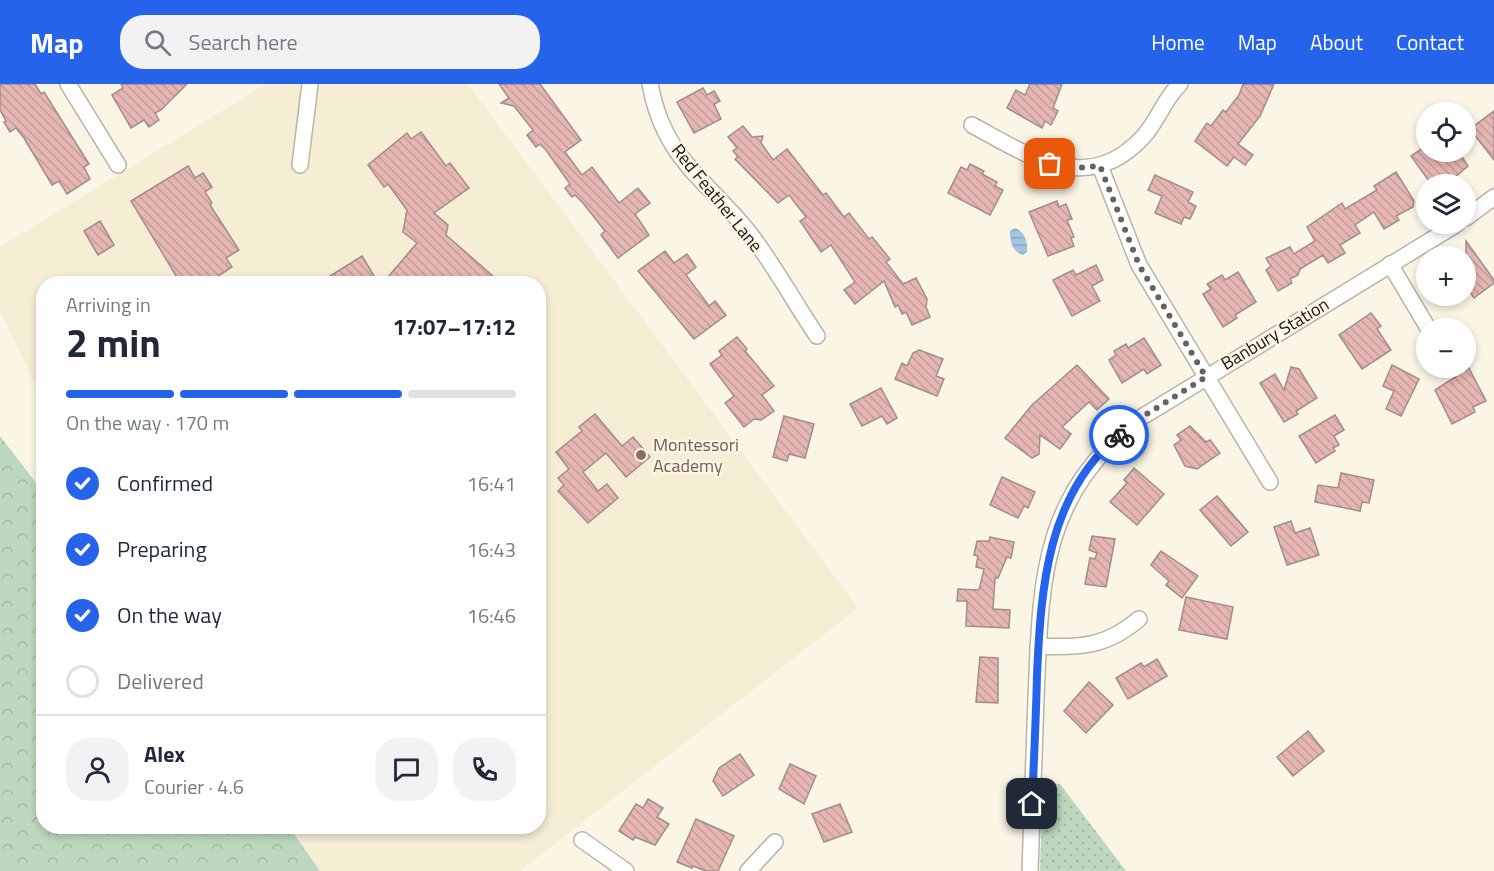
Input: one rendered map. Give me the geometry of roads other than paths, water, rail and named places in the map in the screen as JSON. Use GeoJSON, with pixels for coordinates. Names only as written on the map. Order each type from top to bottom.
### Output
{"type":"FeatureCollection","features":[{"type":"Feature","properties":{"kind":"street"},"geometry":{"type":"LineString","coordinates":[[68,84],[118,165]]}},
{"type":"Feature","properties":{"kind":"street"},"geometry":{"type":"LineString","coordinates":[[300,165],[310,84]]}},
{"type":"Feature","properties":{"kind":"street","name":"Red Feather Lane"},"geometry":{"type":"LineString","coordinates":[[650,84],[662,126],[679,155],[752,237],[816,336]]}},
{"type":"Feature","properties":{"kind":"street"},"geometry":{"type":"LineString","coordinates":[[972,125],[1050,164],[1074,168],[1100,166],[1118,160],[1142,138],[1180,84]]}},
{"type":"Feature","properties":{"kind":"street"},"geometry":{"type":"LineString","coordinates":[[1100,166],[1139,265],[1270,482]]}},
{"type":"Feature","properties":{"kind":"street"},"geometry":{"type":"LineString","coordinates":[[1476,210],[1494,197]]}},
{"type":"Feature","properties":{"kind":"street","name":"Banbury Station"},"geometry":{"type":"LineString","coordinates":[[1030,871],[1038,646],[1047,558],[1055,530],[1070,499],[1096,458],[1115,438],[1142,417],[1440,234]]}},
{"type":"Feature","properties":{"kind":"street"},"geometry":{"type":"LineString","coordinates":[[1390,264],[1422,318]]}},
{"type":"Feature","properties":{"kind":"street"},"geometry":{"type":"LineString","coordinates":[[1038,646],[1070,647],[1102,642],[1117,636],[1139,619]]}},
{"type":"Feature","properties":{"kind":"street"},"geometry":{"type":"LineString","coordinates":[[582,840],[626,871]]}},
{"type":"Feature","properties":{"kind":"street"},"geometry":{"type":"LineString","coordinates":[[748,871],[775,842]]}},
{"type":"Feature","properties":{"kind":"water"},"geometry":{"type":"Polygon","coordinates":[[[1015,228],[1021,232],[1026,241],[1027,252],[1023,255],[1014,249],[1011,242],[1010,231],[1015,228]]]}},
{"type":"Feature","properties":{"kind":"place","name":"Montessori Academy"},"geometry":{"type":"Point","coordinates":[641,455]}}]}
